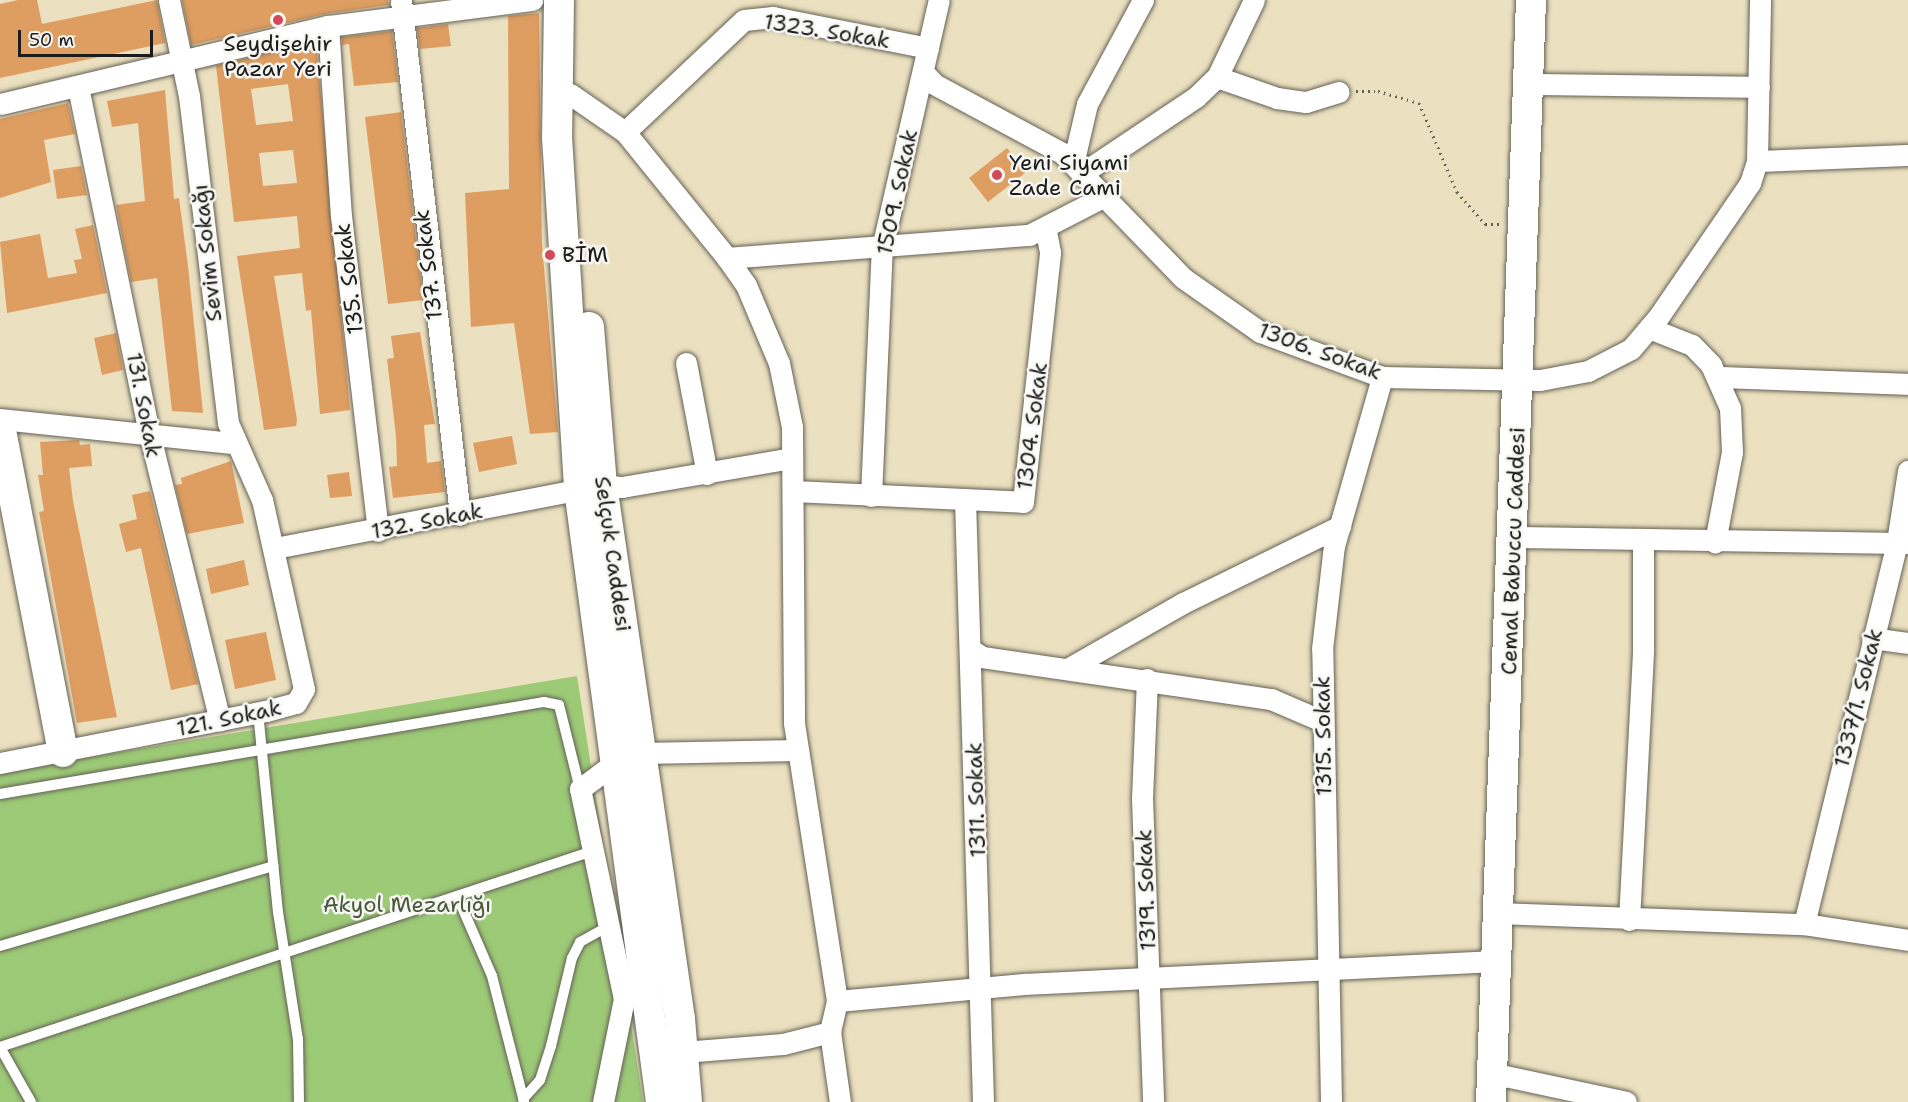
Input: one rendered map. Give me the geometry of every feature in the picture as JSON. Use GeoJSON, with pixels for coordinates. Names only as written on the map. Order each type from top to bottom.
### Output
{"type":"FeatureCollection","features":[{"type":"Feature","properties":{"kind":"main road","name":"Cemal Babuccu Caddesi"},"geometry":{"type":"LineString","coordinates":[[1491,1088],[1520,379],[1531,0]]}},
{"type":"Feature","properties":{"kind":"main road","name":"Selçuk Caddesi"},"geometry":{"type":"LineString","coordinates":[[550,1],[570,94],[591,487]]}},
{"type":"Feature","properties":{"kind":"main road"},"geometry":{"type":"LineString","coordinates":[[550,1],[557,136],[591,487],[629,758],[683,1052],[687,1102]]}},
{"type":"Feature","properties":{"kind":"main road"},"geometry":{"type":"LineString","coordinates":[[0,425],[63,752]]}},
{"type":"Feature","properties":{"kind":"main road"},"geometry":{"type":"LineString","coordinates":[[629,758],[662,1102]]}},
{"type":"Feature","properties":{"kind":"street","name":"Sevim Sokağı"},"geometry":{"type":"LineString","coordinates":[[169,0],[180,63],[189,96],[234,443]]}},
{"type":"Feature","properties":{"kind":"street","name":"1509. Sokak"},"geometry":{"type":"LineString","coordinates":[[871,496],[882,248],[939,0]]}},
{"type":"Feature","properties":{"kind":"street"},"geometry":{"type":"LineString","coordinates":[[1077,169],[1087,104],[1143,0]]}},
{"type":"Feature","properties":{"kind":"street"},"geometry":{"type":"LineString","coordinates":[[1077,169],[1196,98],[1216,77],[1254,0]]}},
{"type":"Feature","properties":{"kind":"street"},"geometry":{"type":"LineString","coordinates":[[1760,0],[1758,161],[1908,155]]}},
{"type":"Feature","properties":{"kind":"street"},"geometry":{"type":"LineString","coordinates":[[0,104],[180,63],[402,7],[550,1]]}},
{"type":"Feature","properties":{"kind":"street","name":"137. Sokak"},"geometry":{"type":"LineString","coordinates":[[402,7],[460,515]]}},
{"type":"Feature","properties":{"kind":"street","name":"1323. Sokak"},"geometry":{"type":"LineString","coordinates":[[625,132],[744,20],[773,17],[928,48]]}},
{"type":"Feature","properties":{"kind":"street","name":"135. Sokak"},"geometry":{"type":"LineString","coordinates":[[328,26],[341,216],[378,531]]}},
{"type":"Feature","properties":{"kind":"street","name":"1306. Sokak"},"geometry":{"type":"LineString","coordinates":[[923,72],[1077,169],[1183,278],[1260,332],[1382,377],[1520,379],[1587,371],[1631,349],[1750,183],[1758,161]]}},
{"type":"Feature","properties":{"kind":"street"},"geometry":{"type":"LineString","coordinates":[[1216,77],[1277,98],[1306,102],[1339,92]]}},
{"type":"Feature","properties":{"kind":"street"},"geometry":{"type":"LineString","coordinates":[[1528,84],[1759,87]]}},
{"type":"Feature","properties":{"kind":"street","name":"131. Sokak"},"geometry":{"type":"LineString","coordinates":[[78,87],[148,432],[220,720]]}},
{"type":"Feature","properties":{"kind":"street"},"geometry":{"type":"LineString","coordinates":[[570,94],[625,132],[727,258],[746,285],[779,363],[792,427],[797,750],[837,1001],[830,1032],[840,1102]]}},
{"type":"Feature","properties":{"kind":"street"},"geometry":{"type":"LineString","coordinates":[[727,258],[1029,235],[1103,198]]}},
{"type":"Feature","properties":{"kind":"street","name":"1304. Sokak"},"geometry":{"type":"LineString","coordinates":[[793,491],[1023,502],[1050,252],[1045,227]]}},
{"type":"Feature","properties":{"kind":"street"},"geometry":{"type":"LineString","coordinates":[[1648,328],[1692,345],[1718,377],[1731,408],[1732,452],[1715,542]]}},
{"type":"Feature","properties":{"kind":"street"},"geometry":{"type":"LineString","coordinates":[[686,363],[707,474]]}},
{"type":"Feature","properties":{"kind":"street","name":"1315. Sokak"},"geometry":{"type":"LineString","coordinates":[[1331,1102],[1331,968],[1322,721],[1322,648],[1341,526],[1382,377]]}},
{"type":"Feature","properties":{"kind":"street"},"geometry":{"type":"LineString","coordinates":[[1718,377],[1908,384]]}},
{"type":"Feature","properties":{"kind":"street"},"geometry":{"type":"LineString","coordinates":[[0,419],[148,432],[234,443]]}},
{"type":"Feature","properties":{"kind":"street","name":"121. Sokak"},"geometry":{"type":"LineString","coordinates":[[0,763],[296,703],[304,689],[274,548],[262,500],[234,443]]}},
{"type":"Feature","properties":{"kind":"street","name":"132. Sokak"},"geometry":{"type":"LineString","coordinates":[[274,548],[378,531],[591,487],[622,487],[792,458]]}},
{"type":"Feature","properties":{"kind":"street","name":"1337/1. Sokak"},"geometry":{"type":"LineString","coordinates":[[1804,924],[1872,638],[1903,543],[1908,471]]}},
{"type":"Feature","properties":{"kind":"street","name":"1311. Sokak"},"geometry":{"type":"LineString","coordinates":[[965,499],[983,1102]]}},
{"type":"Feature","properties":{"kind":"street"},"geometry":{"type":"LineString","coordinates":[[1069,668],[1173,609],[1341,526]]}},
{"type":"Feature","properties":{"kind":"street"},"geometry":{"type":"LineString","coordinates":[[1514,537],[1643,541],[1903,543]]}},
{"type":"Feature","properties":{"kind":"street"},"geometry":{"type":"LineString","coordinates":[[1629,921],[1642,672],[1643,541]]}},
{"type":"Feature","properties":{"kind":"street"},"geometry":{"type":"LineString","coordinates":[[1872,638],[1908,643]]}},
{"type":"Feature","properties":{"kind":"street"},"geometry":{"type":"LineString","coordinates":[[970,649],[982,657],[1147,679],[1271,699],[1322,721]]}},
{"type":"Feature","properties":{"kind":"street","name":"1319. Sokak"},"geometry":{"type":"LineString","coordinates":[[1147,679],[1142,798],[1153,1102]]}},
{"type":"Feature","properties":{"kind":"street"},"geometry":{"type":"LineString","coordinates":[[603,1102],[624,999],[580,789],[629,758],[797,750]]}},
{"type":"Feature","properties":{"kind":"street"},"geometry":{"type":"LineString","coordinates":[[1497,913],[1629,921],[1804,924],[1908,940]]}},
{"type":"Feature","properties":{"kind":"street"},"geometry":{"type":"LineString","coordinates":[[837,1001],[980,988],[1495,961]]}},
{"type":"Feature","properties":{"kind":"street"},"geometry":{"type":"LineString","coordinates":[[683,1052],[783,1044],[830,1032]]}},
{"type":"Feature","properties":{"kind":"street"},"geometry":{"type":"LineString","coordinates":[[1491,1088],[1626,1102]]}},
{"type":"Feature","properties":{"kind":"lane"},"geometry":{"type":"LineString","coordinates":[[0,794],[544,702],[559,705],[580,789]]}},
{"type":"Feature","properties":{"kind":"lane"},"geometry":{"type":"LineString","coordinates":[[258,712],[264,749],[284,956],[298,1039],[299,1102]]}},
{"type":"Feature","properties":{"kind":"lane"},"geometry":{"type":"LineString","coordinates":[[31,1102],[0,1047],[284,956],[593,851]]}},
{"type":"Feature","properties":{"kind":"lane"},"geometry":{"type":"LineString","coordinates":[[0,946],[274,866]]}},
{"type":"Feature","properties":{"kind":"lane"},"geometry":{"type":"LineString","coordinates":[[458,898],[492,976],[523,1101]]}},
{"type":"Feature","properties":{"kind":"lane"},"geometry":{"type":"LineString","coordinates":[[523,1101],[540,1080],[551,1046],[572,958],[580,942],[609,926]]}},
{"type":"Feature","properties":{"kind":"path"},"geometry":{"type":"LineString","coordinates":[[1339,92],[1378,91],[1419,103],[1457,192],[1485,224],[1524,224]]}},
{"type":"Feature","properties":{"kind":"green space","name":"Akyol Mezarlığı"},"geometry":{"type":"Polygon","coordinates":[[[577,676],[643,1102],[0,1102],[0,772],[577,676]]]}},
{"type":"Feature","properties":{"kind":"building"},"geometry":{"type":"Polygon","coordinates":[[[18,0],[37,0],[42,24],[157,0],[165,43],[0,78],[0,4],[18,0]]]}},
{"type":"Feature","properties":{"kind":"building"},"geometry":{"type":"Polygon","coordinates":[[[182,0],[388,0],[389,5],[325,14],[191,45],[182,0]]]}},
{"type":"Feature","properties":{"kind":"building"},"geometry":{"type":"Polygon","coordinates":[[[539,13],[542,244],[558,432],[530,434],[514,323],[471,327],[465,193],[509,189],[508,16],[539,13]]]}},
{"type":"Feature","properties":{"kind":"building"},"geometry":{"type":"Polygon","coordinates":[[[448,24],[451,46],[420,49],[417,28],[448,24]]]}},
{"type":"Feature","properties":{"kind":"building"},"geometry":{"type":"Polygon","coordinates":[[[392,31],[398,82],[354,86],[349,44],[342,45],[342,37],[392,31]]]}},
{"type":"Feature","properties":{"kind":"building"},"geometry":{"type":"Polygon","coordinates":[[[316,42],[350,410],[320,414],[311,310],[306,311],[302,273],[274,276],[297,420],[296,426],[264,430],[237,256],[300,248],[297,216],[234,222],[216,66],[197,70],[316,42]],[[288,84],[251,89],[256,125],[293,121],[288,84]],[[293,150],[259,153],[263,186],[297,183],[293,150]]]}},
{"type":"Feature","properties":{"kind":"building"},"geometry":{"type":"Polygon","coordinates":[[[165,90],[174,199],[179,198],[203,413],[172,411],[157,278],[131,282],[116,205],[145,201],[138,123],[112,127],[107,101],[165,90]]]}},
{"type":"Feature","properties":{"kind":"building"},"geometry":{"type":"Polygon","coordinates":[[[68,103],[75,134],[44,140],[51,182],[0,198],[0,119],[68,103]]]}},
{"type":"Feature","properties":{"kind":"building"},"geometry":{"type":"Polygon","coordinates":[[[401,112],[423,300],[388,304],[365,117],[401,112]]]}},
{"type":"Feature","properties":{"kind":"building","name":"Yeni Siyami Zade Cami"},"geometry":{"type":"Polygon","coordinates":[[[1007,148],[1026,172],[988,202],[969,178],[1007,148]]]}},
{"type":"Feature","properties":{"kind":"building"},"geometry":{"type":"Polygon","coordinates":[[[81,166],[87,195],[57,199],[53,170],[81,166]]]}},
{"type":"Feature","properties":{"kind":"building"},"geometry":{"type":"Polygon","coordinates":[[[93,225],[107,293],[7,313],[0,242],[40,234],[48,278],[77,273],[74,260],[82,259],[75,229],[93,225]]]}},
{"type":"Feature","properties":{"kind":"building"},"geometry":{"type":"Polygon","coordinates":[[[420,332],[435,424],[424,425],[427,463],[441,461],[445,492],[393,498],[389,467],[397,466],[396,436],[387,359],[394,358],[391,336],[420,332]]]}},
{"type":"Feature","properties":{"kind":"building"},"geometry":{"type":"Polygon","coordinates":[[[116,333],[123,370],[102,375],[94,338],[116,333]]]}},
{"type":"Feature","properties":{"kind":"building"},"geometry":{"type":"Polygon","coordinates":[[[512,436],[517,464],[479,472],[473,443],[512,436]]]}},
{"type":"Feature","properties":{"kind":"building"},"geometry":{"type":"Polygon","coordinates":[[[79,440],[80,445],[90,444],[92,466],[69,468],[73,501],[117,717],[77,723],[39,512],[44,511],[38,475],[43,475],[40,442],[79,440]]]}},
{"type":"Feature","properties":{"kind":"building"},"geometry":{"type":"Polygon","coordinates":[[[231,461],[244,523],[187,534],[175,485],[182,484],[181,478],[231,461]]]}},
{"type":"Feature","properties":{"kind":"building"},"geometry":{"type":"Polygon","coordinates":[[[349,472],[352,496],[330,498],[327,475],[349,472]]]}},
{"type":"Feature","properties":{"kind":"building"},"geometry":{"type":"Polygon","coordinates":[[[150,491],[198,684],[171,690],[141,548],[126,552],[119,524],[137,519],[132,495],[150,491]]]}},
{"type":"Feature","properties":{"kind":"building"},"geometry":{"type":"Polygon","coordinates":[[[244,560],[249,585],[211,594],[206,569],[244,560]]]}},
{"type":"Feature","properties":{"kind":"building"},"geometry":{"type":"Polygon","coordinates":[[[266,632],[276,680],[235,689],[225,640],[266,632]]]}},
{"type":"Feature","properties":{"kind":"place","name":"Seydişehir Pazar Yeri"},"geometry":{"type":"Point","coordinates":[278,20]}},
{"type":"Feature","properties":{"kind":"place","name":"Yeni Siyami Zade Cami"},"geometry":{"type":"Point","coordinates":[997,175]}},
{"type":"Feature","properties":{"kind":"place","name":"BİM"},"geometry":{"type":"Point","coordinates":[550,255]}}]}
